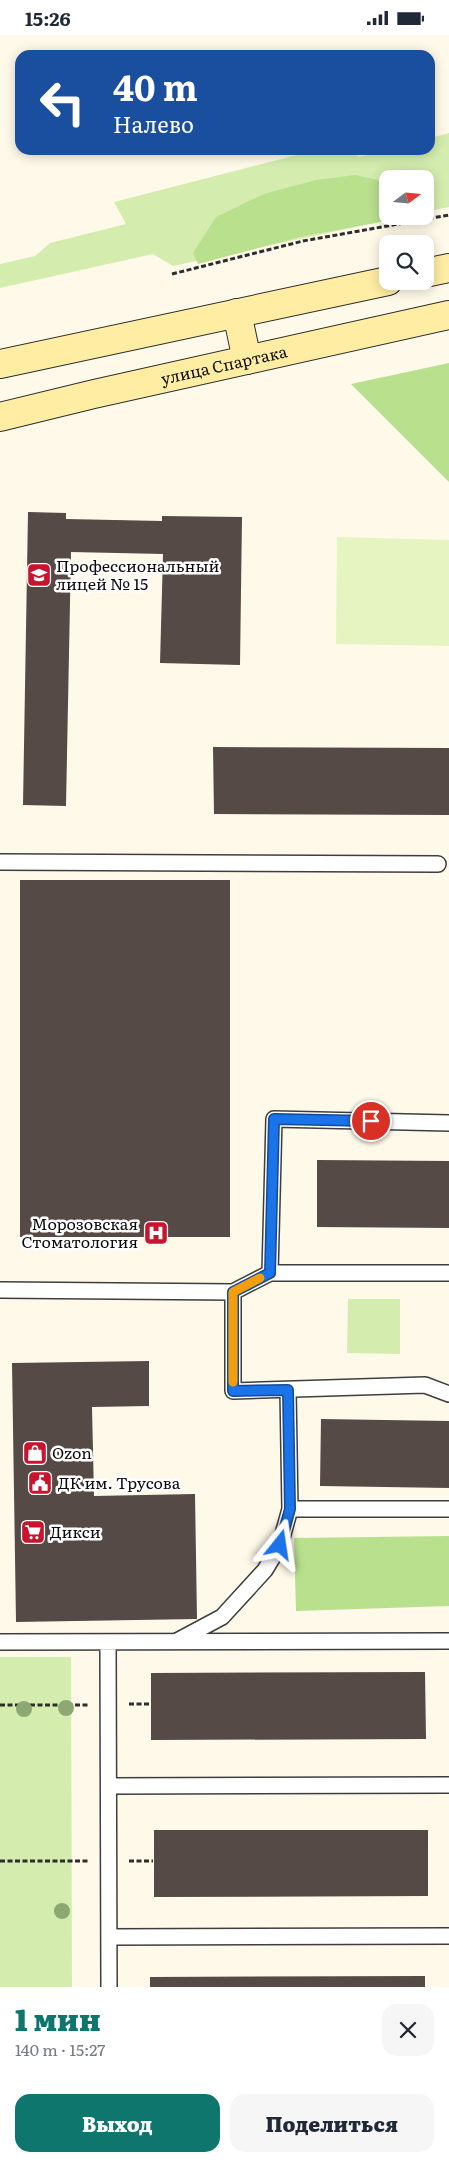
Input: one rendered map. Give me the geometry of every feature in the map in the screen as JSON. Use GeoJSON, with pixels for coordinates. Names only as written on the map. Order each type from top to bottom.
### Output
{"type":"FeatureCollection","features":[{"type":"Feature","properties":{"kind":"main road"},"geometry":{"type":"LineString","coordinates":[[434,271],[449,268]]}},
{"type":"Feature","properties":{"kind":"main road"},"geometry":{"type":"LineString","coordinates":[[0,364],[379,283]]}},
{"type":"Feature","properties":{"kind":"main road"},"geometry":{"type":"LineString","coordinates":[[237,313],[248,360]]}},
{"type":"Feature","properties":{"kind":"main road","name":"улица Спартака"},"geometry":{"type":"LineString","coordinates":[[0,417],[449,315]]}},
{"type":"Feature","properties":{"kind":"lane"},"geometry":{"type":"LineString","coordinates":[[0,861],[438,864]]}},
{"type":"Feature","properties":{"kind":"lane"},"geometry":{"type":"LineString","coordinates":[[270,1273],[274,1119],[449,1123]]}},
{"type":"Feature","properties":{"kind":"lane"},"geometry":{"type":"LineString","coordinates":[[0,1290],[233,1292],[270,1273],[449,1273]]}},
{"type":"Feature","properties":{"kind":"lane"},"geometry":{"type":"LineString","coordinates":[[233,1292],[233,1391],[425,1385],[449,1394]]}},
{"type":"Feature","properties":{"kind":"lane"},"geometry":{"type":"LineString","coordinates":[[175,1642],[222,1617],[265,1570],[280,1545],[290,1509],[288,1390]]}},
{"type":"Feature","properties":{"kind":"lane"},"geometry":{"type":"LineString","coordinates":[[290,1509],[449,1509]]}},
{"type":"Feature","properties":{"kind":"lane"},"geometry":{"type":"LineString","coordinates":[[0,1642],[449,1641]]}},
{"type":"Feature","properties":{"kind":"lane"},"geometry":{"type":"LineString","coordinates":[[108,1642],[109,1987]]}},
{"type":"Feature","properties":{"kind":"lane"},"geometry":{"type":"LineString","coordinates":[[108,1786],[449,1785]]}},
{"type":"Feature","properties":{"kind":"lane"},"geometry":{"type":"LineString","coordinates":[[109,1937],[449,1936]]}},
{"type":"Feature","properties":{"kind":"path"},"geometry":{"type":"LineString","coordinates":[[172,274],[303,241],[449,215]]}},
{"type":"Feature","properties":{"kind":"path"},"geometry":{"type":"LineString","coordinates":[[0,1705],[151,1704]]}},
{"type":"Feature","properties":{"kind":"path"},"geometry":{"type":"LineString","coordinates":[[0,1861],[153,1861]]}},
{"type":"Feature","properties":{"kind":"green space"},"geometry":{"type":"Polygon","coordinates":[[[449,133],[449,207],[434,210],[434,170],[379,170],[379,222],[173,266],[153,254],[0,288],[0,264],[35,256],[50,243],[126,224],[114,202],[297,155],[356,155],[359,157],[367,155],[435,155],[435,137],[449,133]]]}},
{"type":"Feature","properties":{"kind":"green space"},"geometry":{"type":"Polygon","coordinates":[[[355,175],[379,180],[379,222],[300,237],[198,264],[193,253],[216,217],[264,194],[316,180],[355,175]]]}},
{"type":"Feature","properties":{"kind":"green space"},"geometry":{"type":"Polygon","coordinates":[[[449,363],[449,482],[351,384],[449,363]]]}},
{"type":"Feature","properties":{"kind":"green space"},"geometry":{"type":"Polygon","coordinates":[[[337,537],[449,540],[449,646],[336,644],[337,537]]]}},
{"type":"Feature","properties":{"kind":"green space"},"geometry":{"type":"Polygon","coordinates":[[[348,1299],[400,1299],[400,1354],[347,1353],[348,1299]]]}},
{"type":"Feature","properties":{"kind":"green space"},"geometry":{"type":"Polygon","coordinates":[[[449,1536],[449,1606],[296,1611],[294,1538],[449,1536]]]}},
{"type":"Feature","properties":{"kind":"green space"},"geometry":{"type":"Polygon","coordinates":[[[0,1657],[71,1657],[72,1987],[0,1987],[0,1657]]]}},
{"type":"Feature","properties":{"kind":"building"},"geometry":{"type":"Polygon","coordinates":[[[28,512],[66,513],[66,519],[162,521],[162,516],[242,517],[240,665],[160,663],[163,554],[71,552],[66,806],[23,805],[28,512]]]}},
{"type":"Feature","properties":{"kind":"building"},"geometry":{"type":"Polygon","coordinates":[[[213,747],[449,748],[449,815],[214,814],[213,747]]]}},
{"type":"Feature","properties":{"kind":"building"},"geometry":{"type":"Polygon","coordinates":[[[20,880],[230,880],[230,1237],[20,1237],[20,880]]]}},
{"type":"Feature","properties":{"kind":"building"},"geometry":{"type":"Polygon","coordinates":[[[317,1160],[449,1161],[449,1228],[317,1227],[317,1160]]]}},
{"type":"Feature","properties":{"kind":"building"},"geometry":{"type":"Polygon","coordinates":[[[149,1361],[149,1406],[92,1407],[94,1496],[195,1494],[197,1619],[16,1622],[12,1363],[149,1361]]]}},
{"type":"Feature","properties":{"kind":"building"},"geometry":{"type":"Polygon","coordinates":[[[321,1419],[449,1421],[449,1488],[320,1486],[321,1419]]]}},
{"type":"Feature","properties":{"kind":"building"},"geometry":{"type":"Polygon","coordinates":[[[425,1672],[426,1739],[151,1740],[151,1673],[425,1672]]]}},
{"type":"Feature","properties":{"kind":"building"},"geometry":{"type":"Polygon","coordinates":[[[154,1830],[428,1830],[428,1896],[154,1897],[154,1830]]]}},
{"type":"Feature","properties":{"kind":"building"},"geometry":{"type":"Polygon","coordinates":[[[425,1976],[425,1987],[150,1987],[150,1977],[425,1976]]]}},
{"type":"Feature","properties":{"kind":"slow traffic"},"geometry":{"type":"LineString","coordinates":[[233,1382],[233,1292],[260,1278]]}},
{"type":"Feature","properties":{"kind":"place","name":"Профессиональный лицей № 15"},"geometry":{"type":"Point","coordinates":[39,575]}},
{"type":"Feature","properties":{"kind":"place","name":"Морозовская Стоматология"},"geometry":{"type":"Point","coordinates":[156,1233]}},
{"type":"Feature","properties":{"kind":"place","name":"Ozon"},"geometry":{"type":"Point","coordinates":[35,1453]}},
{"type":"Feature","properties":{"kind":"place","name":"ДК им. Трусова"},"geometry":{"type":"Point","coordinates":[40,1483]}},
{"type":"Feature","properties":{"kind":"place","name":"Дикси"},"geometry":{"type":"Point","coordinates":[33,1532]}},
{"type":"Feature","properties":{"kind":"route"},"geometry":{"type":"LineString","coordinates":[[280,1545],[290,1509],[288,1390],[233,1391],[233,1292],[270,1273],[274,1119],[371,1121]]}}]}
